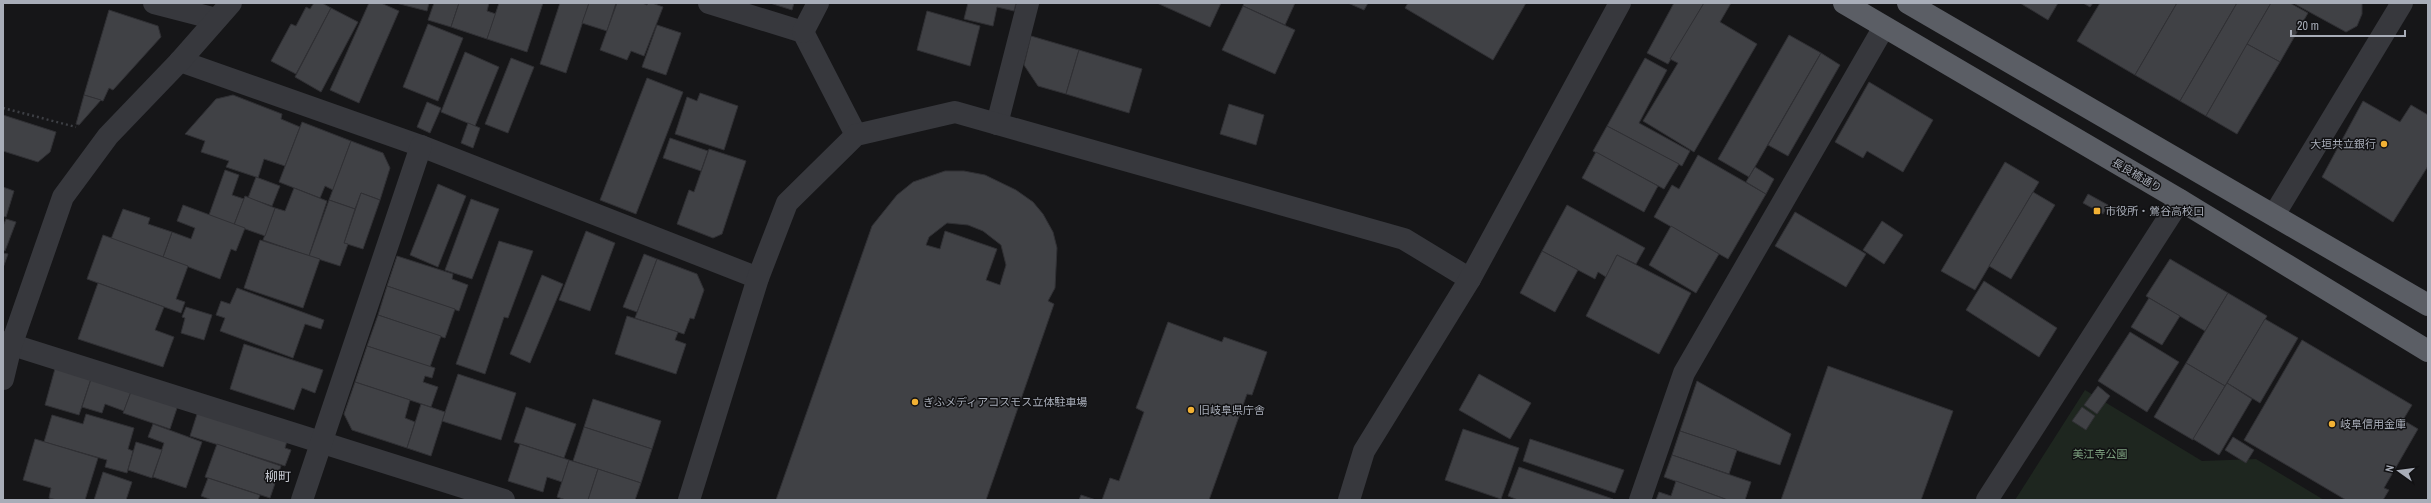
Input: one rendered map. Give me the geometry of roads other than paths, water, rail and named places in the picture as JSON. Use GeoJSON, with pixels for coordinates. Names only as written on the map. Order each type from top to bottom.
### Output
{"type":"FeatureCollection","features":[{"type":"Feature","properties":{"kind":"highway","name":"長良橋通り"},"geometry":{"type":"LineString","coordinates":[[1844,3],[2180,200],[2428,351]]}},
{"type":"Feature","properties":{"kind":"highway"},"geometry":{"type":"LineString","coordinates":[[1908,3],[2428,306]]}},
{"type":"Feature","properties":{"kind":"street"},"geometry":{"type":"LineString","coordinates":[[154,3],[216,19]]}},
{"type":"Feature","properties":{"kind":"street"},"geometry":{"type":"LineString","coordinates":[[3,379],[7,344],[63,197],[108,136],[180,61],[231,3]]}},
{"type":"Feature","properties":{"kind":"street"},"geometry":{"type":"LineString","coordinates":[[709,3],[803,32],[856,135]]}},
{"type":"Feature","properties":{"kind":"street"},"geometry":{"type":"LineString","coordinates":[[803,32],[818,3]]}},
{"type":"Feature","properties":{"kind":"street"},"geometry":{"type":"LineString","coordinates":[[998,124],[1028,3]]}},
{"type":"Feature","properties":{"kind":"street"},"geometry":{"type":"LineString","coordinates":[[1349,500],[1364,451],[1470,280],[1620,3]]}},
{"type":"Feature","properties":{"kind":"street"},"geometry":{"type":"LineString","coordinates":[[2274,215],[2402,3]]}},
{"type":"Feature","properties":{"kind":"street"},"geometry":{"type":"LineString","coordinates":[[1640,500],[1684,373],[1884,27]]}},
{"type":"Feature","properties":{"kind":"street"},"geometry":{"type":"LineString","coordinates":[[180,61],[421,146],[758,278]]}},
{"type":"Feature","properties":{"kind":"street"},"geometry":{"type":"LineString","coordinates":[[689,500],[758,278],[786,203],[856,135],[955,112],[1404,239],[1470,280]]}},
{"type":"Feature","properties":{"kind":"street"},"geometry":{"type":"LineString","coordinates":[[302,500],[320,442],[421,146]]}},
{"type":"Feature","properties":{"kind":"street"},"geometry":{"type":"LineString","coordinates":[[1987,500],[2180,200]]}},
{"type":"Feature","properties":{"kind":"street"},"geometry":{"type":"LineString","coordinates":[[7,344],[504,500]]}},
{"type":"Feature","properties":{"kind":"place","name":"大垣共立銀行"},"geometry":{"type":"Point","coordinates":[2384,144]}},
{"type":"Feature","properties":{"kind":"place","name":"市役所・鶯谷高校口"},"geometry":{"type":"Point","coordinates":[2097,211]}},
{"type":"Feature","properties":{"kind":"place","name":"ぎふメディアコスモス立体駐車場"},"geometry":{"type":"Point","coordinates":[915,402]}},
{"type":"Feature","properties":{"kind":"place","name":"旧岐阜県庁舎"},"geometry":{"type":"Point","coordinates":[1191,410]}},
{"type":"Feature","properties":{"kind":"place","name":"岐阜信用金庫"},"geometry":{"type":"Point","coordinates":[2332,424]}},
{"type":"Feature","properties":{"kind":"district","name":"柳町"},"geometry":{"type":"Point","coordinates":[278,476]}},
{"type":"Feature","properties":{"kind":"park label","name":"美江寺公園"},"geometry":{"type":"Point","coordinates":[2100,454]}}]}
